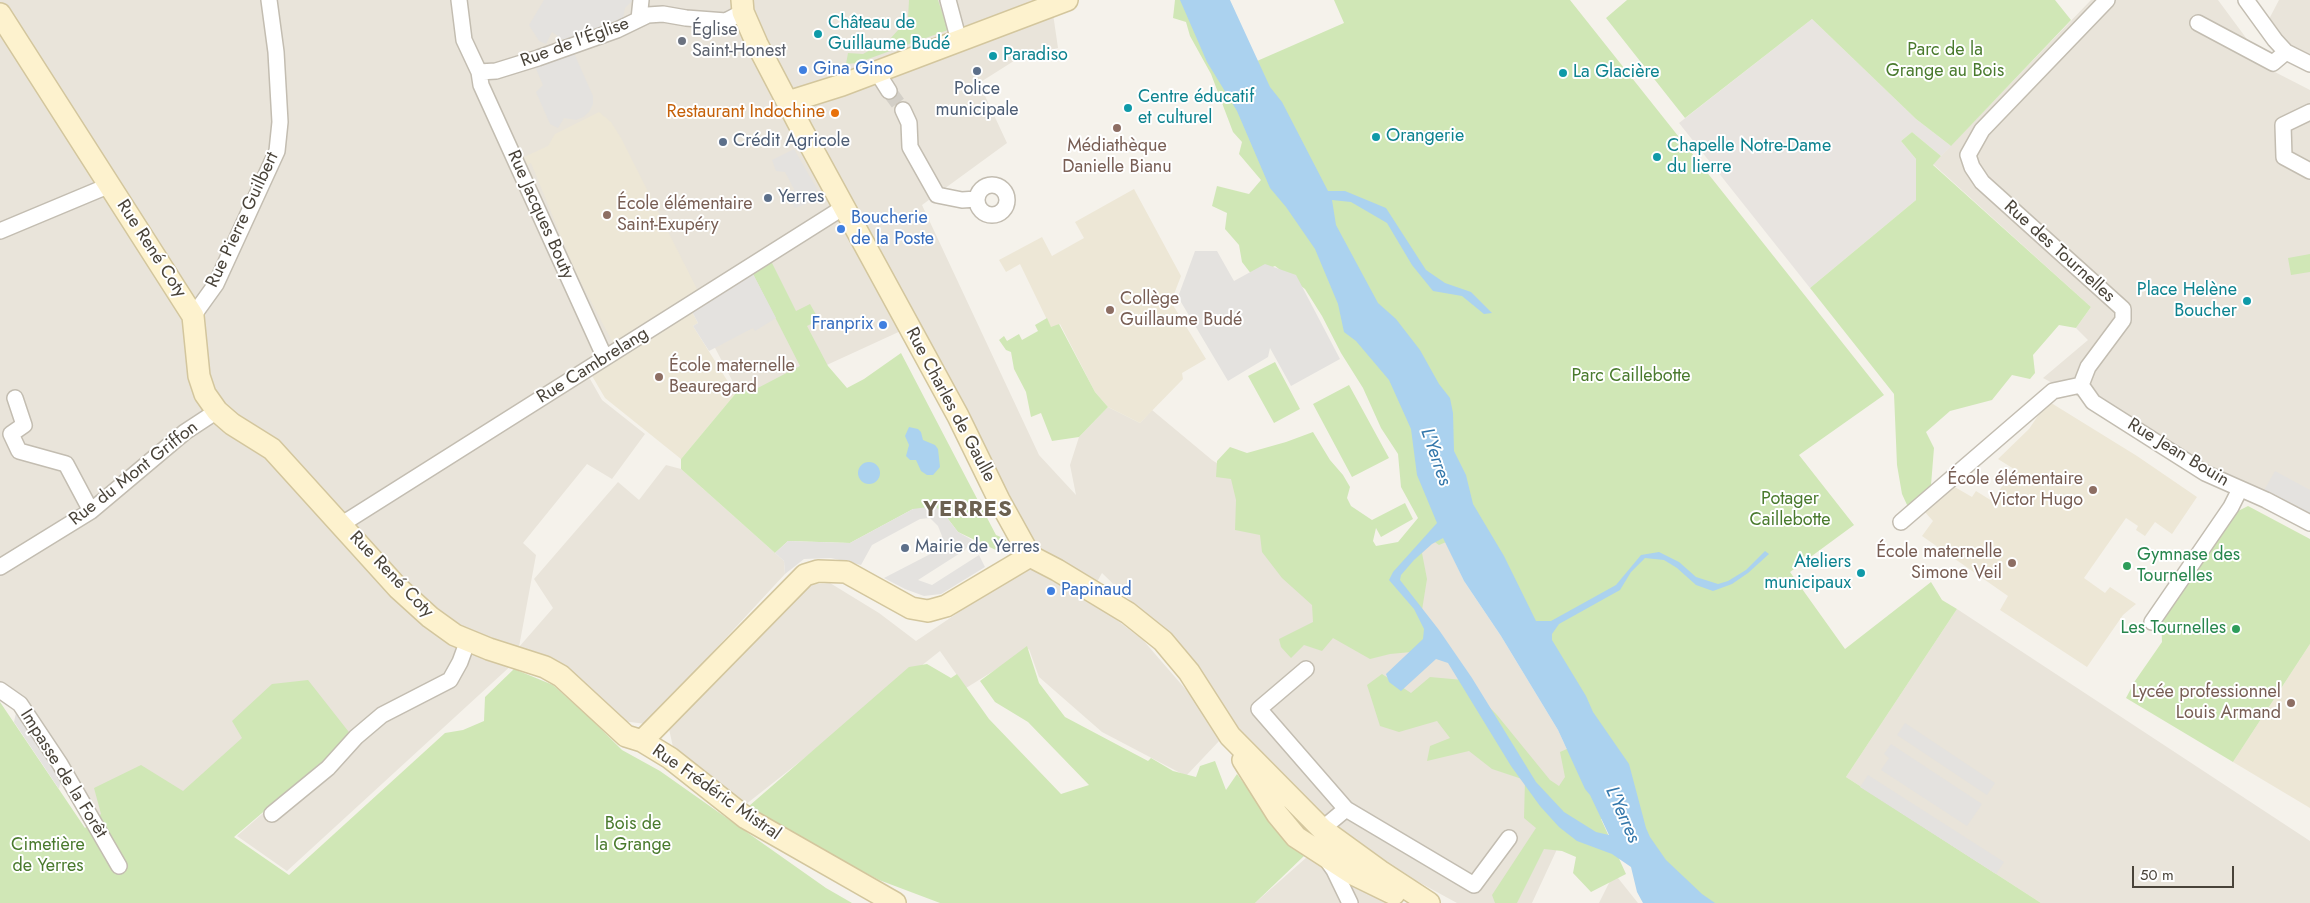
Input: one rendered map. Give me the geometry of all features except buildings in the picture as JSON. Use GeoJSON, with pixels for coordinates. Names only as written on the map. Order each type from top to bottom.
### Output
{"type":"FeatureCollection","features":[{"type":"Feature","properties":{"kind":"street","name":"Rue Pierre Guilbert"},"geometry":{"type":"LineString","coordinates":[[193,316],[216,284],[277,151],[280,122],[276,52],[269,0]]}},
{"type":"Feature","properties":{"kind":"street"},"geometry":{"type":"LineString","coordinates":[[459,0],[464,40],[479,72]]}},
{"type":"Feature","properties":{"kind":"street"},"geometry":{"type":"LineString","coordinates":[[639,19],[642,0]]}},
{"type":"Feature","properties":{"kind":"street"},"geometry":{"type":"LineString","coordinates":[[948,0],[959,41]]}},
{"type":"Feature","properties":{"kind":"street"},"geometry":{"type":"LineString","coordinates":[[788,102],[877,72],[1067,0]]}},
{"type":"Feature","properties":{"kind":"street","name":"Rue des Tournelles"},"geometry":{"type":"LineString","coordinates":[[2081,386],[2088,367],[2123,320],[2123,310],[1982,182],[1972,168],[1968,155],[1982,130],[2107,0]]}},
{"type":"Feature","properties":{"kind":"street"},"geometry":{"type":"LineString","coordinates":[[2246,0],[2286,52],[2310,64]]}},
{"type":"Feature","properties":{"kind":"street","name":"Rue de l'Église"},"geometry":{"type":"LineString","coordinates":[[479,72],[496,71],[538,58],[617,30],[648,15],[663,14],[726,21],[743,6]]}},
{"type":"Feature","properties":{"kind":"street","name":"Rue Charles de Gaulle"},"geometry":{"type":"LineString","coordinates":[[743,6],[788,102],[958,416],[999,500],[1030,556]]}},
{"type":"Feature","properties":{"kind":"street","name":"Rue René Coty"},"geometry":{"type":"LineString","coordinates":[[0,14],[193,316],[199,376],[204,394],[217,410],[232,424],[272,449],[398,588],[423,612],[455,635],[545,668],[561,676],[626,736],[642,741]]}},
{"type":"Feature","properties":{"kind":"street"},"geometry":{"type":"LineString","coordinates":[[2198,23],[2273,63],[2286,52]]}},
{"type":"Feature","properties":{"kind":"street","name":"Rue Jacques Bouty"},"geometry":{"type":"LineString","coordinates":[[479,72],[481,85],[605,358]]}},
{"type":"Feature","properties":{"kind":"street"},"geometry":{"type":"LineString","coordinates":[[877,72],[889,91]]}},
{"type":"Feature","properties":{"kind":"street"},"geometry":{"type":"LineString","coordinates":[[903,110],[909,123],[910,147],[937,195],[962,200],[977,199]]}},
{"type":"Feature","properties":{"kind":"street"},"geometry":{"type":"LineString","coordinates":[[2310,112],[2283,125],[2283,133],[2284,157],[2310,171]]}},
{"type":"Feature","properties":{"kind":"street"},"geometry":{"type":"LineString","coordinates":[[0,231],[110,184]]}},
{"type":"Feature","properties":{"kind":"street","name":"Rue Cambrelang"},"geometry":{"type":"LineString","coordinates":[[342,524],[844,207]]}},
{"type":"Feature","properties":{"kind":"street"},"geometry":{"type":"LineString","coordinates":[[1901,522],[2053,391],[2081,386]]}},
{"type":"Feature","properties":{"kind":"street","name":"Rue Jean Bouin"},"geometry":{"type":"LineString","coordinates":[[2081,386],[2093,402],[2205,473],[2310,523]]}},
{"type":"Feature","properties":{"kind":"street"},"geometry":{"type":"LineString","coordinates":[[15,398],[24,425],[11,434],[19,451],[66,464],[91,511]]}},
{"type":"Feature","properties":{"kind":"street","name":"Rue du Mont Griffon"},"geometry":{"type":"LineString","coordinates":[[0,567],[91,511],[185,432],[217,410]]}},
{"type":"Feature","properties":{"kind":"street"},"geometry":{"type":"LineString","coordinates":[[2152,622],[2231,506],[2240,489]]}},
{"type":"Feature","properties":{"kind":"street"},"geometry":{"type":"LineString","coordinates":[[642,741],[805,575],[818,571],[846,572],[911,608],[928,611],[946,606],[1030,556],[1128,613],[1163,641],[1189,672],[1277,814],[1296,837],[1307,846],[1328,842],[1429,903]]}},
{"type":"Feature","properties":{"kind":"street"},"geometry":{"type":"LineString","coordinates":[[272,814],[328,768],[356,736],[382,715],[450,680],[460,662],[468,640]]}},
{"type":"Feature","properties":{"kind":"street"},"geometry":{"type":"LineString","coordinates":[[1306,669],[1260,708],[1346,809],[1474,886],[1509,838]]}},
{"type":"Feature","properties":{"kind":"street","name":"Impasse de la Forêt"},"geometry":{"type":"LineString","coordinates":[[0,690],[20,704],[55,756],[119,866]]}},
{"type":"Feature","properties":{"kind":"street"},"geometry":{"type":"LineString","coordinates":[[1230,736],[1328,842],[1353,874],[1413,903]]}},
{"type":"Feature","properties":{"kind":"street","name":"Rue Frédéric Mistral"},"geometry":{"type":"LineString","coordinates":[[642,741],[670,758],[746,818],[763,829],[895,903]]}},
{"type":"Feature","properties":{"kind":"street"},"geometry":{"type":"LineString","coordinates":[[1346,809],[1328,842],[1334,870],[1350,903]]}},
{"type":"Feature","properties":{"kind":"shaded area"},"geometry":{"type":"Polygon","coordinates":[[[0,0],[1051,0],[1058,48],[1017,59],[979,83],[1007,143],[922,205],[1039,455],[1076,495],[1070,465],[1079,437],[1108,407],[1140,423],[1152,410],[1212,460],[1243,480],[1344,602],[1435,519],[1464,581],[1501,636],[1558,730],[1585,789],[1532,903],[1457,903],[1341,837],[1238,731],[1227,710],[1178,647],[1102,573],[1088,598],[1143,640],[1194,699],[1221,739],[1186,776],[1102,732],[1039,677],[1029,649],[966,688],[940,651],[745,805],[673,747],[669,729],[806,585],[830,583],[879,613],[916,641],[1045,554],[1018,526],[916,324],[744,403],[693,306],[586,372],[602,400],[645,434],[612,479],[587,464],[523,543],[536,555],[519,647],[553,608],[534,579],[618,482],[639,500],[666,465],[681,469],[784,561],[785,574],[646,724],[622,721],[515,662],[287,871],[237,836],[350,737],[178,797],[99,833],[0,681],[0,0]]]}},
{"type":"Feature","properties":{"kind":"shaded area"},"geometry":{"type":"Polygon","coordinates":[[[544,0],[633,0],[625,8],[622,22],[568,43],[552,32],[546,44],[539,41],[529,25],[544,0]]]}},
{"type":"Feature","properties":{"kind":"shaded area"},"geometry":{"type":"Polygon","coordinates":[[[2091,0],[2218,0],[2269,69],[2310,90],[2310,520],[2043,378],[2088,340],[2076,328],[2091,307],[1933,164],[2091,0]]]}},
{"type":"Feature","properties":{"kind":"shaded area"},"geometry":{"type":"Polygon","coordinates":[[[2279,0],[2310,0],[2310,56],[2284,41],[2268,21],[2279,0]]]}},
{"type":"Feature","properties":{"kind":"shaded area"},"geometry":{"type":"Polygon","coordinates":[[[1812,19],[1916,119],[1951,146],[1941,156],[1912,132],[1901,141],[1916,159],[1916,200],[1810,288],[1679,123],[1812,19]]]}},
{"type":"Feature","properties":{"kind":"shaded area"},"geometry":{"type":"Polygon","coordinates":[[[573,51],[593,96],[593,104],[589,112],[583,117],[576,120],[564,118],[558,128],[550,124],[536,92],[543,85],[534,64],[573,51]]]}},
{"type":"Feature","properties":{"kind":"shaded area","name":"École élémentaire Saint-Exupéry"},"geometry":{"type":"Polygon","coordinates":[[[599,112],[611,122],[621,138],[699,293],[614,345],[576,273],[531,163],[526,166],[522,158],[548,146],[555,134],[599,112]]]}},
{"type":"Feature","properties":{"kind":"shaded area"},"geometry":{"type":"Polygon","coordinates":[[[794,149],[818,191],[808,195],[811,202],[795,208],[789,198],[794,189],[785,172],[776,171],[772,160],[794,149]]]}},
{"type":"Feature","properties":{"kind":"shaded area","name":"Collège Guillaume Budé"},"geometry":{"type":"Polygon","coordinates":[[[1134,189],[1181,276],[1171,302],[1206,359],[1182,373],[1183,379],[1140,423],[1108,407],[1095,392],[1060,324],[1051,328],[1020,264],[1006,272],[999,260],[1042,237],[1052,256],[1084,238],[1075,222],[1134,189]]]}},
{"type":"Feature","properties":{"kind":"shaded area"},"geometry":{"type":"Polygon","coordinates":[[[1195,251],[1217,251],[1234,281],[1265,264],[1296,275],[1340,359],[1291,386],[1270,348],[1268,357],[1228,381],[1178,297],[1195,251]]]}},
{"type":"Feature","properties":{"kind":"shaded area"},"geometry":{"type":"Polygon","coordinates":[[[752,272],[776,318],[755,331],[753,328],[709,351],[693,326],[698,323],[689,306],[752,272]]]}},
{"type":"Feature","properties":{"kind":"shaded area","name":"École maternelle Beauregard"},"geometry":{"type":"Polygon","coordinates":[[[689,306],[698,323],[693,326],[730,385],[741,387],[681,459],[605,398],[588,369],[689,306]]]}},
{"type":"Feature","properties":{"kind":"shaded area"},"geometry":{"type":"Polygon","coordinates":[[[2048,401],[2137,456],[2197,497],[2172,534],[2155,522],[2145,536],[2136,530],[2138,526],[2126,518],[2084,578],[2105,593],[2110,587],[2136,604],[2123,615],[2087,667],[2000,610],[2008,596],[1922,536],[1933,521],[1924,511],[1953,486],[1972,497],[1976,491],[1992,501],[2014,469],[1998,459],[2029,429],[2048,401]]]}},
{"type":"Feature","properties":{"kind":"shaded area"},"geometry":{"type":"Polygon","coordinates":[[[2275,471],[2310,490],[2310,519],[2262,494],[2275,471]]]}},
{"type":"Feature","properties":{"kind":"shaded area"},"geometry":{"type":"Polygon","coordinates":[[[935,506],[945,515],[958,532],[972,540],[965,550],[918,580],[932,585],[979,555],[985,567],[941,594],[924,596],[884,578],[940,549],[943,544],[942,536],[938,526],[930,518],[920,519],[872,545],[861,565],[831,558],[804,559],[785,574],[784,561],[775,553],[788,541],[850,543],[913,509],[935,506]]]}},
{"type":"Feature","properties":{"kind":"shaded area"},"geometry":{"type":"Polygon","coordinates":[[[1957,609],[2310,841],[2310,903],[2041,903],[1846,777],[1957,609]]]}},
{"type":"Feature","properties":{"kind":"shaded area","name":"Lycée professionnel Louis Armand"},"geometry":{"type":"Polygon","coordinates":[[[2310,644],[2310,808],[2233,762],[2310,644]]]}},
{"type":"Feature","properties":{"kind":"shaded area"},"geometry":{"type":"Polygon","coordinates":[[[17,708],[62,774],[59,789],[14,722],[17,708]]]}},
{"type":"Feature","properties":{"kind":"shaded area"},"geometry":{"type":"Polygon","coordinates":[[[1905,723],[1995,783],[1987,795],[1897,735],[1905,723]]]}},
{"type":"Feature","properties":{"kind":"shaded area"},"geometry":{"type":"Polygon","coordinates":[[[1891,744],[1982,804],[1967,826],[1881,770],[1889,758],[1884,754],[1891,744]]]}},
{"type":"Feature","properties":{"kind":"shaded area"},"geometry":{"type":"Polygon","coordinates":[[[1868,775],[2004,862],[1996,874],[1860,787],[1868,775]]]}},
{"type":"Feature","properties":{"kind":"shaded area"},"geometry":{"type":"Polygon","coordinates":[[[1307,857],[1392,903],[1255,903],[1307,857]]]}},
{"type":"Feature","properties":{"kind":"shaded area"},"geometry":{"type":"Polygon","coordinates":[[[1614,873],[1638,903],[1599,903],[1614,873]]]}},
{"type":"Feature","properties":{"kind":"green space"},"geometry":{"type":"Polygon","coordinates":[[[909,0],[938,0],[948,30],[857,63],[846,64],[848,53],[863,54],[890,39],[908,19],[909,0]]]}},
{"type":"Feature","properties":{"kind":"green space"},"geometry":{"type":"Polygon","coordinates":[[[1175,0],[1192,0],[1396,368],[1451,540],[1439,545],[1432,540],[1422,553],[1427,579],[1422,610],[1427,631],[1422,651],[1390,654],[1370,659],[1333,638],[1322,651],[1304,645],[1291,658],[1281,647],[1279,639],[1313,622],[1312,605],[1282,578],[1262,552],[1260,535],[1235,530],[1236,500],[1231,479],[1216,477],[1217,461],[1230,447],[1247,453],[1313,432],[1330,460],[1343,475],[1350,487],[1347,498],[1351,506],[1372,520],[1405,503],[1413,519],[1381,537],[1376,528],[1373,541],[1376,546],[1398,542],[1418,518],[1401,487],[1398,454],[1381,428],[1363,388],[1305,289],[1275,266],[1252,275],[1242,262],[1239,245],[1225,229],[1227,213],[1212,206],[1217,186],[1249,194],[1261,180],[1239,154],[1242,142],[1233,132],[1211,74],[1190,36],[1186,22],[1173,18],[1175,0]]]}},
{"type":"Feature","properties":{"kind":"green space","name":"Parc Caillebotte"},"geometry":{"type":"Polygon","coordinates":[[[1334,0],[1570,0],[1884,395],[1799,455],[1854,525],[1790,572],[1845,649],[1931,582],[1942,600],[1957,609],[1846,777],[2041,903],[1711,903],[1681,880],[1647,837],[1471,506],[1379,310],[1335,228],[1257,61],[1344,23],[1334,0]]]}},
{"type":"Feature","properties":{"kind":"green space","name":"Parc de la Grange au Bois"},"geometry":{"type":"Polygon","coordinates":[[[1627,0],[2055,0],[2071,20],[1951,146],[1916,119],[1812,19],[1685,118],[1606,18],[1627,0]]]}},
{"type":"Feature","properties":{"kind":"green space"},"geometry":{"type":"Polygon","coordinates":[[[1912,132],[1941,156],[1933,165],[2091,307],[2076,328],[2059,325],[2033,355],[2035,373],[2030,379],[2012,375],[1992,400],[1950,411],[1926,432],[1934,448],[1931,485],[1908,507],[1902,494],[1897,465],[1894,394],[1810,288],[1916,200],[1916,159],[1901,141],[1912,132]]]}},
{"type":"Feature","properties":{"kind":"green space"},"geometry":{"type":"Polygon","coordinates":[[[2310,254],[2310,272],[2291,275],[2288,258],[2310,254]]]}},
{"type":"Feature","properties":{"kind":"green space"},"geometry":{"type":"Polygon","coordinates":[[[771,261],[796,311],[810,304],[819,320],[807,326],[828,366],[847,388],[864,379],[901,353],[996,535],[1005,539],[1008,544],[1005,550],[998,551],[958,532],[945,515],[913,509],[850,543],[788,541],[775,553],[681,469],[681,459],[741,387],[752,391],[800,366],[752,272],[771,261]]]}},
{"type":"Feature","properties":{"kind":"green space"},"geometry":{"type":"Polygon","coordinates":[[[1047,318],[1051,327],[1059,324],[1095,392],[1108,407],[1079,437],[1052,441],[1041,413],[1031,417],[1026,392],[1014,369],[1011,352],[1006,350],[999,340],[1004,336],[1007,341],[1019,334],[1022,340],[1038,331],[1035,325],[1047,318]]]}},
{"type":"Feature","properties":{"kind":"green space"},"geometry":{"type":"Polygon","coordinates":[[[1275,362],[1300,409],[1274,423],[1248,376],[1275,362]]]}},
{"type":"Feature","properties":{"kind":"green space"},"geometry":{"type":"Polygon","coordinates":[[[1349,385],[1389,458],[1352,477],[1313,404],[1349,385]]]}},
{"type":"Feature","properties":{"kind":"green space","name":"Les Tournelles"},"geometry":{"type":"Polygon","coordinates":[[[2248,506],[2310,539],[2310,644],[2233,762],[2126,698],[2135,681],[2162,642],[2161,617],[2236,512],[2248,506]]]}},
{"type":"Feature","properties":{"kind":"green space"},"geometry":{"type":"Polygon","coordinates":[[[1027,646],[1039,683],[1065,717],[1148,761],[1151,758],[1173,771],[1196,777],[1200,766],[1215,761],[1226,790],[1237,774],[1268,816],[1304,856],[1255,903],[940,903],[879,880],[778,826],[749,806],[909,667],[927,664],[951,678],[957,674],[989,719],[1061,794],[1089,785],[1028,722],[995,702],[980,681],[1027,646]]]}},
{"type":"Feature","properties":{"kind":"green space"},"geometry":{"type":"Polygon","coordinates":[[[514,669],[553,685],[622,750],[660,771],[826,888],[852,903],[0,903],[0,702],[85,828],[101,814],[94,788],[141,765],[183,791],[242,738],[232,721],[272,684],[308,680],[352,736],[234,837],[289,875],[445,733],[463,730],[484,721],[485,697],[514,669]]]}},
{"type":"Feature","properties":{"kind":"green space"},"geometry":{"type":"Polygon","coordinates":[[[1382,674],[1411,693],[1430,677],[1463,680],[1497,715],[1550,780],[1559,786],[1565,777],[1560,752],[1578,744],[1613,814],[1601,819],[1626,874],[1591,892],[1573,873],[1576,857],[1562,851],[1544,849],[1517,903],[1495,903],[1492,895],[1536,828],[1524,818],[1525,780],[1492,769],[1469,751],[1427,761],[1430,746],[1450,738],[1437,721],[1399,732],[1380,726],[1367,685],[1382,674]]]}},
{"type":"Feature","properties":{"kind":"water","name":"L'Yerres"},"geometry":{"type":"Polygon","coordinates":[[[1180,0],[1230,0],[1270,87],[1282,102],[1328,191],[1345,191],[1386,208],[1426,270],[1445,283],[1471,292],[1492,313],[1484,314],[1462,296],[1433,291],[1412,265],[1387,223],[1351,202],[1332,200],[1336,225],[1378,303],[1396,319],[1420,350],[1439,384],[1450,398],[1453,413],[1454,451],[1466,475],[1473,504],[1504,556],[1536,621],[1551,621],[1616,585],[1641,555],[1659,552],[1679,562],[1696,577],[1718,584],[1728,581],[1746,570],[1765,551],[1769,554],[1748,573],[1732,584],[1713,591],[1696,585],[1677,568],[1664,560],[1645,558],[1631,572],[1620,590],[1559,624],[1552,634],[1552,640],[1586,696],[1593,712],[1629,764],[1650,837],[1666,860],[1702,894],[1715,903],[1643,903],[1637,892],[1631,867],[1612,854],[1577,841],[1559,827],[1540,806],[1511,766],[1448,663],[1436,659],[1401,691],[1389,682],[1386,674],[1423,639],[1424,629],[1414,609],[1389,580],[1393,572],[1437,523],[1417,475],[1411,429],[1389,380],[1356,341],[1344,332],[1338,304],[1315,249],[1286,207],[1270,188],[1237,111],[1207,62],[1180,0]],[[1443,538],[1432,544],[1414,560],[1401,575],[1400,580],[1439,630],[1472,678],[1536,782],[1564,812],[1596,832],[1609,835],[1558,730],[1501,636],[1464,581],[1443,538]]]}},
{"type":"Feature","properties":{"kind":"water"},"geometry":{"type":"Polygon","coordinates":[[[909,427],[918,429],[923,440],[935,445],[938,449],[940,467],[933,475],[927,475],[921,471],[916,460],[910,460],[906,456],[909,445],[905,436],[909,427]]]}},
{"type":"Feature","properties":{"kind":"water"},"geometry":{"type":"Polygon","coordinates":[[[869,462],[877,465],[880,473],[877,481],[869,484],[861,481],[858,473],[861,465],[869,462]]]}},
{"type":"Feature","properties":{"kind":"tunnel"},"geometry":{"type":"LineString","coordinates":[[889,91],[903,110]]}},
{"type":"Feature","properties":{"kind":"place","name":"Château de Guillaume Budé"},"geometry":{"type":"Point","coordinates":[818,34]}},
{"type":"Feature","properties":{"kind":"place","name":"Église Saint-Honest"},"geometry":{"type":"Point","coordinates":[682,41]}},
{"type":"Feature","properties":{"kind":"place","name":"Paradiso"},"geometry":{"type":"Point","coordinates":[993,56]}},
{"type":"Feature","properties":{"kind":"place","name":"Gina Gino"},"geometry":{"type":"Point","coordinates":[803,70]}},
{"type":"Feature","properties":{"kind":"place","name":"Police municipale"},"geometry":{"type":"Point","coordinates":[977,71]}},
{"type":"Feature","properties":{"kind":"place","name":"La Glacière"},"geometry":{"type":"Point","coordinates":[1563,73]}},
{"type":"Feature","properties":{"kind":"place","name":"Centre éducatif et culturel"},"geometry":{"type":"Point","coordinates":[1128,108]}},
{"type":"Feature","properties":{"kind":"place","name":"Restaurant Indochine"},"geometry":{"type":"Point","coordinates":[835,113]}},
{"type":"Feature","properties":{"kind":"place","name":"Médiathèque Danielle Bianu"},"geometry":{"type":"Point","coordinates":[1117,128]}},
{"type":"Feature","properties":{"kind":"place","name":"Orangerie"},"geometry":{"type":"Point","coordinates":[1376,137]}},
{"type":"Feature","properties":{"kind":"place","name":"Crédit Agricole"},"geometry":{"type":"Point","coordinates":[723,142]}},
{"type":"Feature","properties":{"kind":"place","name":"Chapelle Notre-Dame du lierre"},"geometry":{"type":"Point","coordinates":[1657,157]}},
{"type":"Feature","properties":{"kind":"place","name":"Yerres"},"geometry":{"type":"Point","coordinates":[768,198]}},
{"type":"Feature","properties":{"kind":"place","name":"École élémentaire Saint-Exupéry"},"geometry":{"type":"Point","coordinates":[607,215]}},
{"type":"Feature","properties":{"kind":"place","name":"Boucherie de la Poste"},"geometry":{"type":"Point","coordinates":[841,229]}},
{"type":"Feature","properties":{"kind":"place","name":"Place Helène Boucher"},"geometry":{"type":"Point","coordinates":[2247,301]}},
{"type":"Feature","properties":{"kind":"place","name":"Collège Guillaume Budé"},"geometry":{"type":"Point","coordinates":[1110,310]}},
{"type":"Feature","properties":{"kind":"place","name":"Franprix"},"geometry":{"type":"Point","coordinates":[883,325]}},
{"type":"Feature","properties":{"kind":"place","name":"École maternelle Beauregard"},"geometry":{"type":"Point","coordinates":[659,377]}},
{"type":"Feature","properties":{"kind":"place","name":"École élémentaire Victor Hugo"},"geometry":{"type":"Point","coordinates":[2093,490]}},
{"type":"Feature","properties":{"kind":"place","name":"Mairie de Yerres"},"geometry":{"type":"Point","coordinates":[905,548]}},
{"type":"Feature","properties":{"kind":"place","name":"École maternelle Simone Veil"},"geometry":{"type":"Point","coordinates":[2012,563]}},
{"type":"Feature","properties":{"kind":"place","name":"Gymnase des Tournelles"},"geometry":{"type":"Point","coordinates":[2127,566]}},
{"type":"Feature","properties":{"kind":"place","name":"Ateliers municipaux"},"geometry":{"type":"Point","coordinates":[1861,573]}},
{"type":"Feature","properties":{"kind":"place","name":"Papinaud"},"geometry":{"type":"Point","coordinates":[1051,591]}},
{"type":"Feature","properties":{"kind":"place","name":"Les Tournelles"},"geometry":{"type":"Point","coordinates":[2236,629]}},
{"type":"Feature","properties":{"kind":"place","name":"Lycée professionnel Louis Armand"},"geometry":{"type":"Point","coordinates":[2291,703]}},
{"type":"Feature","properties":{"kind":"district","name":"YERRES"},"geometry":{"type":"Point","coordinates":[968,511]}},
{"type":"Feature","properties":{"kind":"park label","name":"Potager Caillebotte"},"geometry":{"type":"Point","coordinates":[1790,510]}},
{"type":"Feature","properties":{"kind":"park label","name":"Bois de la Grange"},"geometry":{"type":"Point","coordinates":[633,835]}},
{"type":"Feature","properties":{"kind":"park label","name":"Cimetière de Yerres"},"geometry":{"type":"Point","coordinates":[48,856]}}]}
